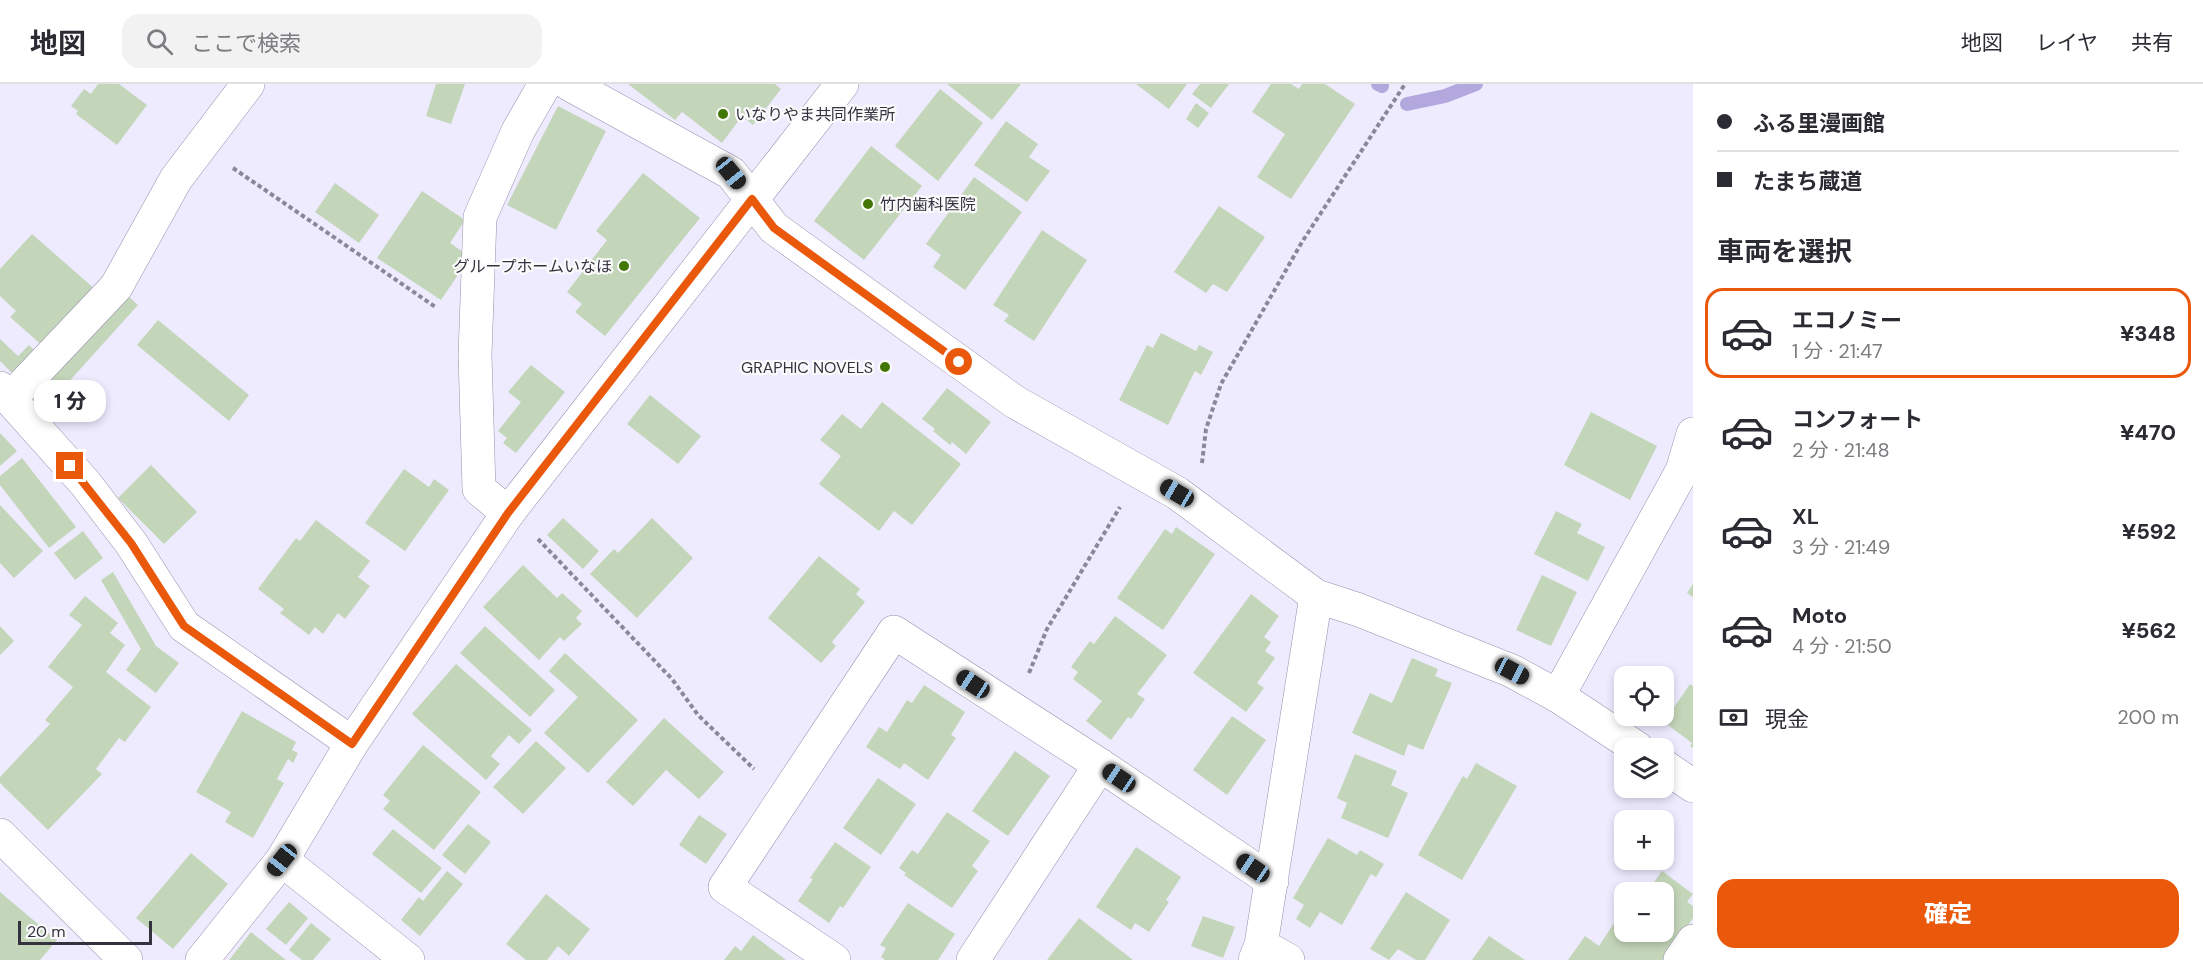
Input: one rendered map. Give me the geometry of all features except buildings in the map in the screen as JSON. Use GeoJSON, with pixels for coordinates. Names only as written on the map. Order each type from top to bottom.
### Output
{"type":"FeatureCollection","features":[{"type":"Feature","properties":{"kind":"street"},"geometry":{"type":"LineString","coordinates":[[248,84],[176,179],[116,287],[5,393],[98,500],[131,543],[184,626],[352,744]]}},
{"type":"Feature","properties":{"kind":"street"},"geometry":{"type":"LineString","coordinates":[[508,513],[479,489],[476,332],[480,217],[518,131],[545,84]]}},
{"type":"Feature","properties":{"kind":"street"},"geometry":{"type":"LineString","coordinates":[[569,84],[731,173],[774,228],[1015,402],[1177,493],[1316,596],[1359,610],[1512,671],[1558,696],[1622,738]]}},
{"type":"Feature","properties":{"kind":"street"},"geometry":{"type":"LineString","coordinates":[[202,960],[282,860],[352,744],[508,513],[842,84]]}},
{"type":"Feature","properties":{"kind":"street"},"geometry":{"type":"LineString","coordinates":[[1558,696],[1682,471],[1693,434]]}},
{"type":"Feature","properties":{"kind":"street"},"geometry":{"type":"LineString","coordinates":[[1268,955],[1272,881],[1316,596]]}},
{"type":"Feature","properties":{"kind":"street"},"geometry":{"type":"LineString","coordinates":[[834,960],[725,887],[894,632],[1100,765],[1272,881]]}},
{"type":"Feature","properties":{"kind":"street"},"geometry":{"type":"LineString","coordinates":[[973,960],[1100,765]]}},
{"type":"Feature","properties":{"kind":"street"},"geometry":{"type":"LineString","coordinates":[[1674,773],[1693,786]]}},
{"type":"Feature","properties":{"kind":"street"},"geometry":{"type":"LineString","coordinates":[[0,836],[126,960]]}},
{"type":"Feature","properties":{"kind":"street"},"geometry":{"type":"LineString","coordinates":[[282,860],[408,960]]}},
{"type":"Feature","properties":{"kind":"street"},"geometry":{"type":"LineString","coordinates":[[1680,960],[1693,941]]}},
{"type":"Feature","properties":{"kind":"path"},"geometry":{"type":"LineString","coordinates":[[1198,509],[1206,429],[1221,384],[1302,242],[1405,84]]}},
{"type":"Feature","properties":{"kind":"path"},"geometry":{"type":"LineString","coordinates":[[201,146],[476,332]]}},
{"type":"Feature","properties":{"kind":"path"},"geometry":{"type":"LineString","coordinates":[[1013,710],[1047,629],[1115,514],[1144,475]]}},
{"type":"Feature","properties":{"kind":"path"},"geometry":{"type":"LineString","coordinates":[[508,513],[527,527],[672,679],[706,723],[746,763],[787,793]]}},
{"type":"Feature","properties":{"kind":"waterway"},"geometry":{"type":"LineString","coordinates":[[1378,84],[1382,86]]}},
{"type":"Feature","properties":{"kind":"waterway"},"geometry":{"type":"LineString","coordinates":[[1407,104],[1445,96],[1476,84]]}},
{"type":"Feature","properties":{"kind":"place","name":"いなりやま共同作業所"},"geometry":{"type":"Point","coordinates":[723,114]}},
{"type":"Feature","properties":{"kind":"place","name":"竹内歯科医院"},"geometry":{"type":"Point","coordinates":[868,204]}},
{"type":"Feature","properties":{"kind":"place","name":"グループホームいなほ"},"geometry":{"type":"Point","coordinates":[624,266]}},
{"type":"Feature","properties":{"kind":"place","name":"GRAPHIC NOVELS"},"geometry":{"type":"Point","coordinates":[885,367]}},
{"type":"Feature","properties":{"kind":"route"},"geometry":{"type":"LineString","coordinates":[[70,466],[131,543],[184,626],[352,744],[508,513],[752,199],[774,228],[959,362]]}}]}
